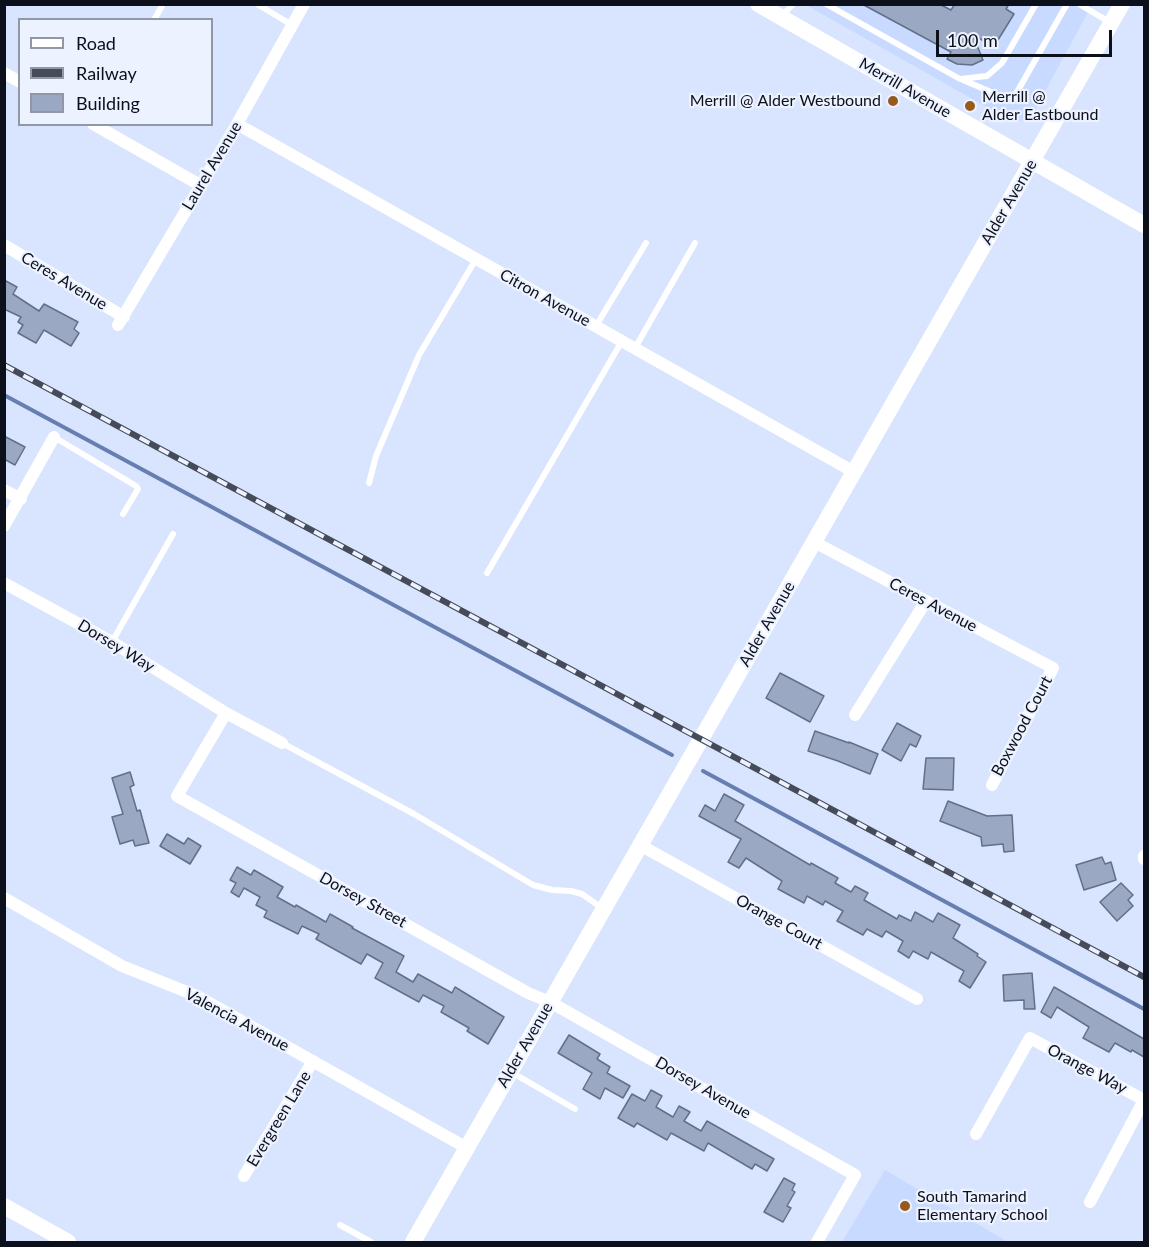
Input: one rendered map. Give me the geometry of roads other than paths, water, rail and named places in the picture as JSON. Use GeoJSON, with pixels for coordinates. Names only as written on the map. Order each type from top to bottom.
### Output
{"type":"FeatureCollection","features":[{"type":"Feature","properties":{"kind":"main road","name":"Merrill Avenue"},"geometry":{"type":"LineString","coordinates":[[758,4],[1144,225]]}},
{"type":"Feature","properties":{"kind":"main road","name":"Alder Avenue"},"geometry":{"type":"LineString","coordinates":[[413,1242],[1122,4]]}},
{"type":"Feature","properties":{"kind":"main road"},"geometry":{"type":"LineString","coordinates":[[4,1206],[68,1242]]}},
{"type":"Feature","properties":{"kind":"street","name":"Laurel Avenue"},"geometry":{"type":"LineString","coordinates":[[121,321],[237,124],[304,4]]}},
{"type":"Feature","properties":{"kind":"street"},"geometry":{"type":"LineString","coordinates":[[4,73],[18,81]]}},
{"type":"Feature","properties":{"kind":"street","name":"Citron Avenue"},"geometry":{"type":"LineString","coordinates":[[237,124],[854,472]]}},
{"type":"Feature","properties":{"kind":"street"},"geometry":{"type":"LineString","coordinates":[[96,126],[201,186]]}},
{"type":"Feature","properties":{"kind":"street","name":"Ceres Avenue"},"geometry":{"type":"LineString","coordinates":[[4,246],[121,321]]}},
{"type":"Feature","properties":{"kind":"street"},"geometry":{"type":"LineString","coordinates":[[4,526],[54,437]]}},
{"type":"Feature","properties":{"kind":"street"},"geometry":{"type":"LineString","coordinates":[[4,490],[21,499]]}},
{"type":"Feature","properties":{"kind":"street","name":"Ceres Avenue"},"geometry":{"type":"LineString","coordinates":[[814,542],[1053,668]]}},
{"type":"Feature","properties":{"kind":"street","name":"Dorsey Way"},"geometry":{"type":"LineString","coordinates":[[4,583],[112,642],[226,713],[282,743]]}},
{"type":"Feature","properties":{"kind":"street"},"geometry":{"type":"LineString","coordinates":[[855,715],[926,601]]}},
{"type":"Feature","properties":{"kind":"street","name":"Boxwood Court"},"geometry":{"type":"LineString","coordinates":[[992,785],[1053,668]]}},
{"type":"Feature","properties":{"kind":"street","name":"Dorsey Street"},"geometry":{"type":"LineString","coordinates":[[226,713],[177,796],[518,987],[550,1002]]}},
{"type":"Feature","properties":{"kind":"street","name":"Orange Court"},"geometry":{"type":"LineString","coordinates":[[640,845],[917,999]]}},
{"type":"Feature","properties":{"kind":"street","name":"Valencia Avenue"},"geometry":{"type":"LineString","coordinates":[[4,898],[122,966],[197,996],[467,1148]]}},
{"type":"Feature","properties":{"kind":"street","name":"Dorsey Avenue"},"geometry":{"type":"LineString","coordinates":[[550,1002],[855,1174],[817,1242]]}},
{"type":"Feature","properties":{"kind":"street","name":"Orange Way"},"geometry":{"type":"LineString","coordinates":[[976,1134],[1030,1038],[1144,1100]]}},
{"type":"Feature","properties":{"kind":"street","name":"Evergreen Lane"},"geometry":{"type":"LineString","coordinates":[[244,1176],[313,1061]]}},
{"type":"Feature","properties":{"kind":"street"},"geometry":{"type":"LineString","coordinates":[[1090,1202],[1144,1100]]}},
{"type":"Feature","properties":{"kind":"lane"},"geometry":{"type":"LineString","coordinates":[[155,18],[163,4]]}},
{"type":"Feature","properties":{"kind":"lane"},"geometry":{"type":"LineString","coordinates":[[257,4],[292,25]]}},
{"type":"Feature","properties":{"kind":"lane"},"geometry":{"type":"LineString","coordinates":[[780,18],[793,4]]}},
{"type":"Feature","properties":{"kind":"lane"},"geometry":{"type":"LineString","coordinates":[[826,4],[960,79],[1012,101],[1067,4]]}},
{"type":"Feature","properties":{"kind":"lane"},"geometry":{"type":"LineString","coordinates":[[960,79],[987,76],[1002,63],[1036,4]]}},
{"type":"Feature","properties":{"kind":"lane"},"geometry":{"type":"LineString","coordinates":[[1079,4],[1111,23]]}},
{"type":"Feature","properties":{"kind":"lane"},"geometry":{"type":"LineString","coordinates":[[596,327],[646,243]]}},
{"type":"Feature","properties":{"kind":"lane"},"geometry":{"type":"LineString","coordinates":[[634,348],[695,243]]}},
{"type":"Feature","properties":{"kind":"lane"},"geometry":{"type":"LineString","coordinates":[[369,483],[376,456],[419,356],[476,259]]}},
{"type":"Feature","properties":{"kind":"lane"},"geometry":{"type":"LineString","coordinates":[[487,573],[622,341]]}},
{"type":"Feature","properties":{"kind":"lane"},"geometry":{"type":"LineString","coordinates":[[54,437],[136,486],[138,489],[123,514]]}},
{"type":"Feature","properties":{"kind":"lane"},"geometry":{"type":"LineString","coordinates":[[112,642],[173,534]]}},
{"type":"Feature","properties":{"kind":"lane"},"geometry":{"type":"LineString","coordinates":[[282,743],[414,814],[533,885],[582,894],[604,909]]}},
{"type":"Feature","properties":{"kind":"lane"},"geometry":{"type":"LineString","coordinates":[[510,1072],[575,1109]]}},
{"type":"Feature","properties":{"kind":"lane"},"geometry":{"type":"LineString","coordinates":[[340,1225],[371,1242]]}},
{"type":"Feature","properties":{"kind":"waterway"},"geometry":{"type":"LineString","coordinates":[[4,395],[672,755]]}},
{"type":"Feature","properties":{"kind":"waterway"},"geometry":{"type":"LineString","coordinates":[[703,771],[1144,1009]]}},
{"type":"Feature","properties":{"kind":"railway"},"geometry":{"type":"LineString","coordinates":[[4,365],[1144,977]]}},
{"type":"Feature","properties":{"kind":"place","name":"Merrill @ Alder Westbound"},"geometry":{"type":"Point","coordinates":[893,101]}},
{"type":"Feature","properties":{"kind":"place","name":"Merrill @ Alder Eastbound"},"geometry":{"type":"Point","coordinates":[970,106]}},
{"type":"Feature","properties":{"kind":"place","name":"South Tamarind Elementary School"},"geometry":{"type":"Point","coordinates":[905,1206]}}]}
